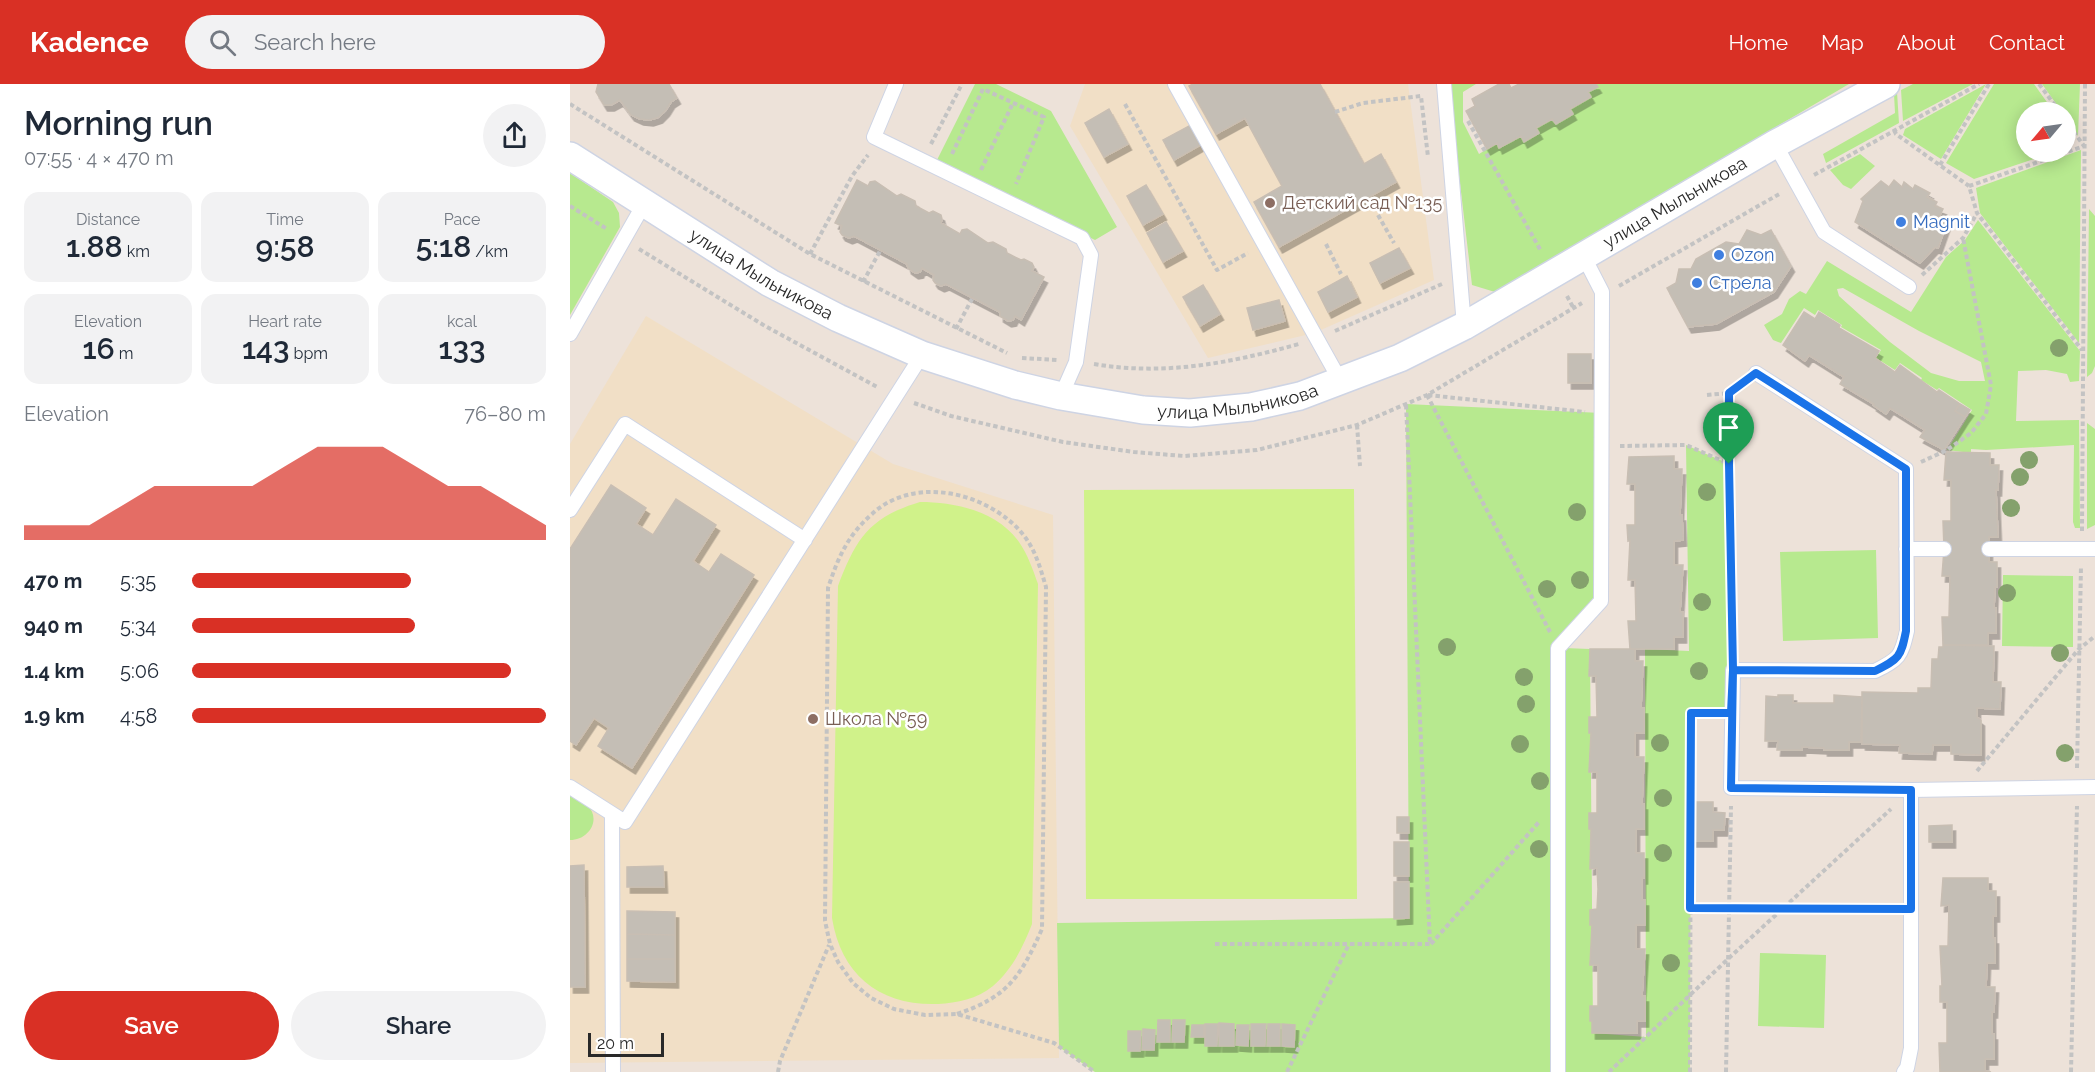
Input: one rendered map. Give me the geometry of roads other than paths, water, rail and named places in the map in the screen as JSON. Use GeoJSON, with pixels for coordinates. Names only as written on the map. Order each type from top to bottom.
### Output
{"type":"FeatureCollection","features":[{"type":"Feature","properties":{"kind":"street","name":"улица Мыльникова"},"geometry":{"type":"LineString","coordinates":[[570,156],[770,283],[838,318],[922,355],[1015,386],[1061,396],[1143,410],[1190,413],[1251,407],[1300,396],[1400,358],[1464,326],[1775,144],[1886,84]]}},
{"type":"Feature","properties":{"kind":"lane"},"geometry":{"type":"LineString","coordinates":[[896,84],[874,137],[1082,238],[1091,255],[1076,362],[1061,396]]}},
{"type":"Feature","properties":{"kind":"lane"},"geometry":{"type":"LineString","coordinates":[[1175,84],[1341,382]]}},
{"type":"Feature","properties":{"kind":"lane"},"geometry":{"type":"LineString","coordinates":[[1442,87],[1460,259],[1464,326]]}},
{"type":"Feature","properties":{"kind":"lane"},"geometry":{"type":"LineString","coordinates":[[1775,144],[1824,232],[1909,287]]}},
{"type":"Feature","properties":{"kind":"lane"},"geometry":{"type":"LineString","coordinates":[[570,334],[644,204]]}},
{"type":"Feature","properties":{"kind":"lane"},"geometry":{"type":"LineString","coordinates":[[1558,1072],[1558,648],[1601,601],[1602,292],[1583,255]]}},
{"type":"Feature","properties":{"kind":"lane"},"geometry":{"type":"LineString","coordinates":[[570,787],[625,822],[922,355]]}},
{"type":"Feature","properties":{"kind":"lane"},"geometry":{"type":"LineString","coordinates":[[1756,373],[1906,469],[1906,631],[1902,651],[1892,663],[1875,671],[1733,670],[1731,788],[1911,790],[2095,787]]}},
{"type":"Feature","properties":{"kind":"lane"},"geometry":{"type":"LineString","coordinates":[[570,510],[624,424],[805,540]]}},
{"type":"Feature","properties":{"kind":"lane"},"geometry":{"type":"LineString","coordinates":[[1906,549],[1944,549]]}},
{"type":"Feature","properties":{"kind":"lane"},"geometry":{"type":"LineString","coordinates":[[1989,549],[2088,549]]}},
{"type":"Feature","properties":{"kind":"lane"},"geometry":{"type":"LineString","coordinates":[[1904,1072],[1911,1048],[1911,790]]}},
{"type":"Feature","properties":{"kind":"lane"},"geometry":{"type":"LineString","coordinates":[[612,814],[613,1072]]}},
{"type":"Feature","properties":{"kind":"place","name":"Детский сад №135"},"geometry":{"type":"Point","coordinates":[1270,203]}},
{"type":"Feature","properties":{"kind":"place","name":"Magnit"},"geometry":{"type":"Point","coordinates":[1901,222]}},
{"type":"Feature","properties":{"kind":"place","name":"Ozon"},"geometry":{"type":"Point","coordinates":[1719,255]}},
{"type":"Feature","properties":{"kind":"place","name":"Стрела"},"geometry":{"type":"Point","coordinates":[1697,283]}},
{"type":"Feature","properties":{"kind":"place","name":"Школа №59"},"geometry":{"type":"Point","coordinates":[813,719]}}]}
